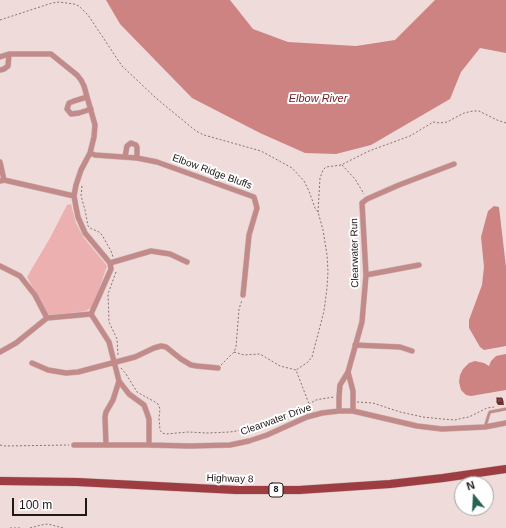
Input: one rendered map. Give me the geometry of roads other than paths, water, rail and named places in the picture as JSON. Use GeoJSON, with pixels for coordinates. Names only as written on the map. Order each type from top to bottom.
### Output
{"type":"FeatureCollection","features":[{"type":"Feature","properties":{"kind":"main road","name":"Highway 8"},"geometry":{"type":"LineString","coordinates":[[0,481],[91,482],[242,490],[299,490],[390,484],[506,469]]}},
{"type":"Feature","properties":{"kind":"street"},"geometry":{"type":"LineString","coordinates":[[0,70],[8,66],[9,54]]}},
{"type":"Feature","properties":{"kind":"street"},"geometry":{"type":"LineString","coordinates":[[0,57],[9,54],[52,54],[78,75],[81,80],[91,109],[94,125],[94,137],[90,153],[83,164],[78,177],[74,196],[78,216],[84,233],[110,263],[111,268],[91,314]]}},
{"type":"Feature","properties":{"kind":"street"},"geometry":{"type":"LineString","coordinates":[[87,97],[69,104],[68,110],[71,114],[91,109]]}},
{"type":"Feature","properties":{"kind":"street"},"geometry":{"type":"LineString","coordinates":[[125,157],[126,146],[131,143],[137,147],[137,158]]}},
{"type":"Feature","properties":{"kind":"street","name":"Elbow Ridge Bluffs"},"geometry":{"type":"LineString","coordinates":[[90,153],[95,155],[137,158],[156,162],[254,198],[257,208],[249,235],[243,294]]}},
{"type":"Feature","properties":{"kind":"street"},"geometry":{"type":"LineString","coordinates":[[0,162],[2,180],[74,196]]}},
{"type":"Feature","properties":{"kind":"street","name":"Clearwater Run"},"geometry":{"type":"LineString","coordinates":[[339,411],[338,397],[340,385],[348,372],[362,322],[366,275],[362,203],[367,199],[399,185],[454,164]]}},
{"type":"Feature","properties":{"kind":"street"},"geometry":{"type":"LineString","coordinates":[[110,263],[151,251],[170,254],[188,262]]}},
{"type":"Feature","properties":{"kind":"street"},"geometry":{"type":"LineString","coordinates":[[366,275],[419,265]]}},
{"type":"Feature","properties":{"kind":"street"},"geometry":{"type":"LineString","coordinates":[[0,266],[20,276],[36,295],[47,318]]}},
{"type":"Feature","properties":{"kind":"street"},"geometry":{"type":"LineString","coordinates":[[0,352],[16,343],[47,318],[91,314]]}},
{"type":"Feature","properties":{"kind":"street"},"geometry":{"type":"LineString","coordinates":[[91,314],[108,342],[119,381],[129,394],[144,405],[149,419],[149,445]]}},
{"type":"Feature","properties":{"kind":"street"},"geometry":{"type":"LineString","coordinates":[[355,345],[400,347],[412,351]]}},
{"type":"Feature","properties":{"kind":"street"},"geometry":{"type":"LineString","coordinates":[[32,363],[48,370],[66,373],[78,372],[141,355],[161,346],[166,347],[181,360],[191,365],[218,368]]}},
{"type":"Feature","properties":{"kind":"street","name":"Clearwater Run"},"geometry":{"type":"LineString","coordinates":[[348,372],[353,391],[353,411]]}},
{"type":"Feature","properties":{"kind":"street"},"geometry":{"type":"LineString","coordinates":[[106,445],[106,412],[113,400],[119,381]]}},
{"type":"Feature","properties":{"kind":"street","name":"Clearwater Drive"},"geometry":{"type":"LineString","coordinates":[[74,445],[230,445],[267,435],[307,417],[339,411],[353,411],[417,426],[442,429],[485,427],[506,423]]}},
{"type":"Feature","properties":{"kind":"lane"},"geometry":{"type":"LineString","coordinates":[[485,427],[490,412],[506,409]]}},
{"type":"Feature","properties":{"kind":"water","name":"Elbow River"},"geometry":{"type":"Polygon","coordinates":[[[106,0],[230,0],[253,29],[288,42],[356,46],[395,40],[435,0],[506,0],[506,53],[480,48],[461,72],[450,99],[371,145],[336,154],[305,153],[260,133],[192,98],[120,24],[106,0]]]}},
{"type":"Feature","properties":{"kind":"water"},"geometry":{"type":"Polygon","coordinates":[[[494,206],[499,207],[506,267],[506,346],[484,350],[480,347],[469,328],[469,320],[482,285],[484,267],[481,237],[488,211],[494,206]]]}},
{"type":"Feature","properties":{"kind":"water"},"geometry":{"type":"Polygon","coordinates":[[[506,354],[506,390],[471,396],[466,395],[461,390],[459,382],[460,375],[469,363],[475,361],[489,366],[491,361],[496,356],[506,354]]]}}]}
